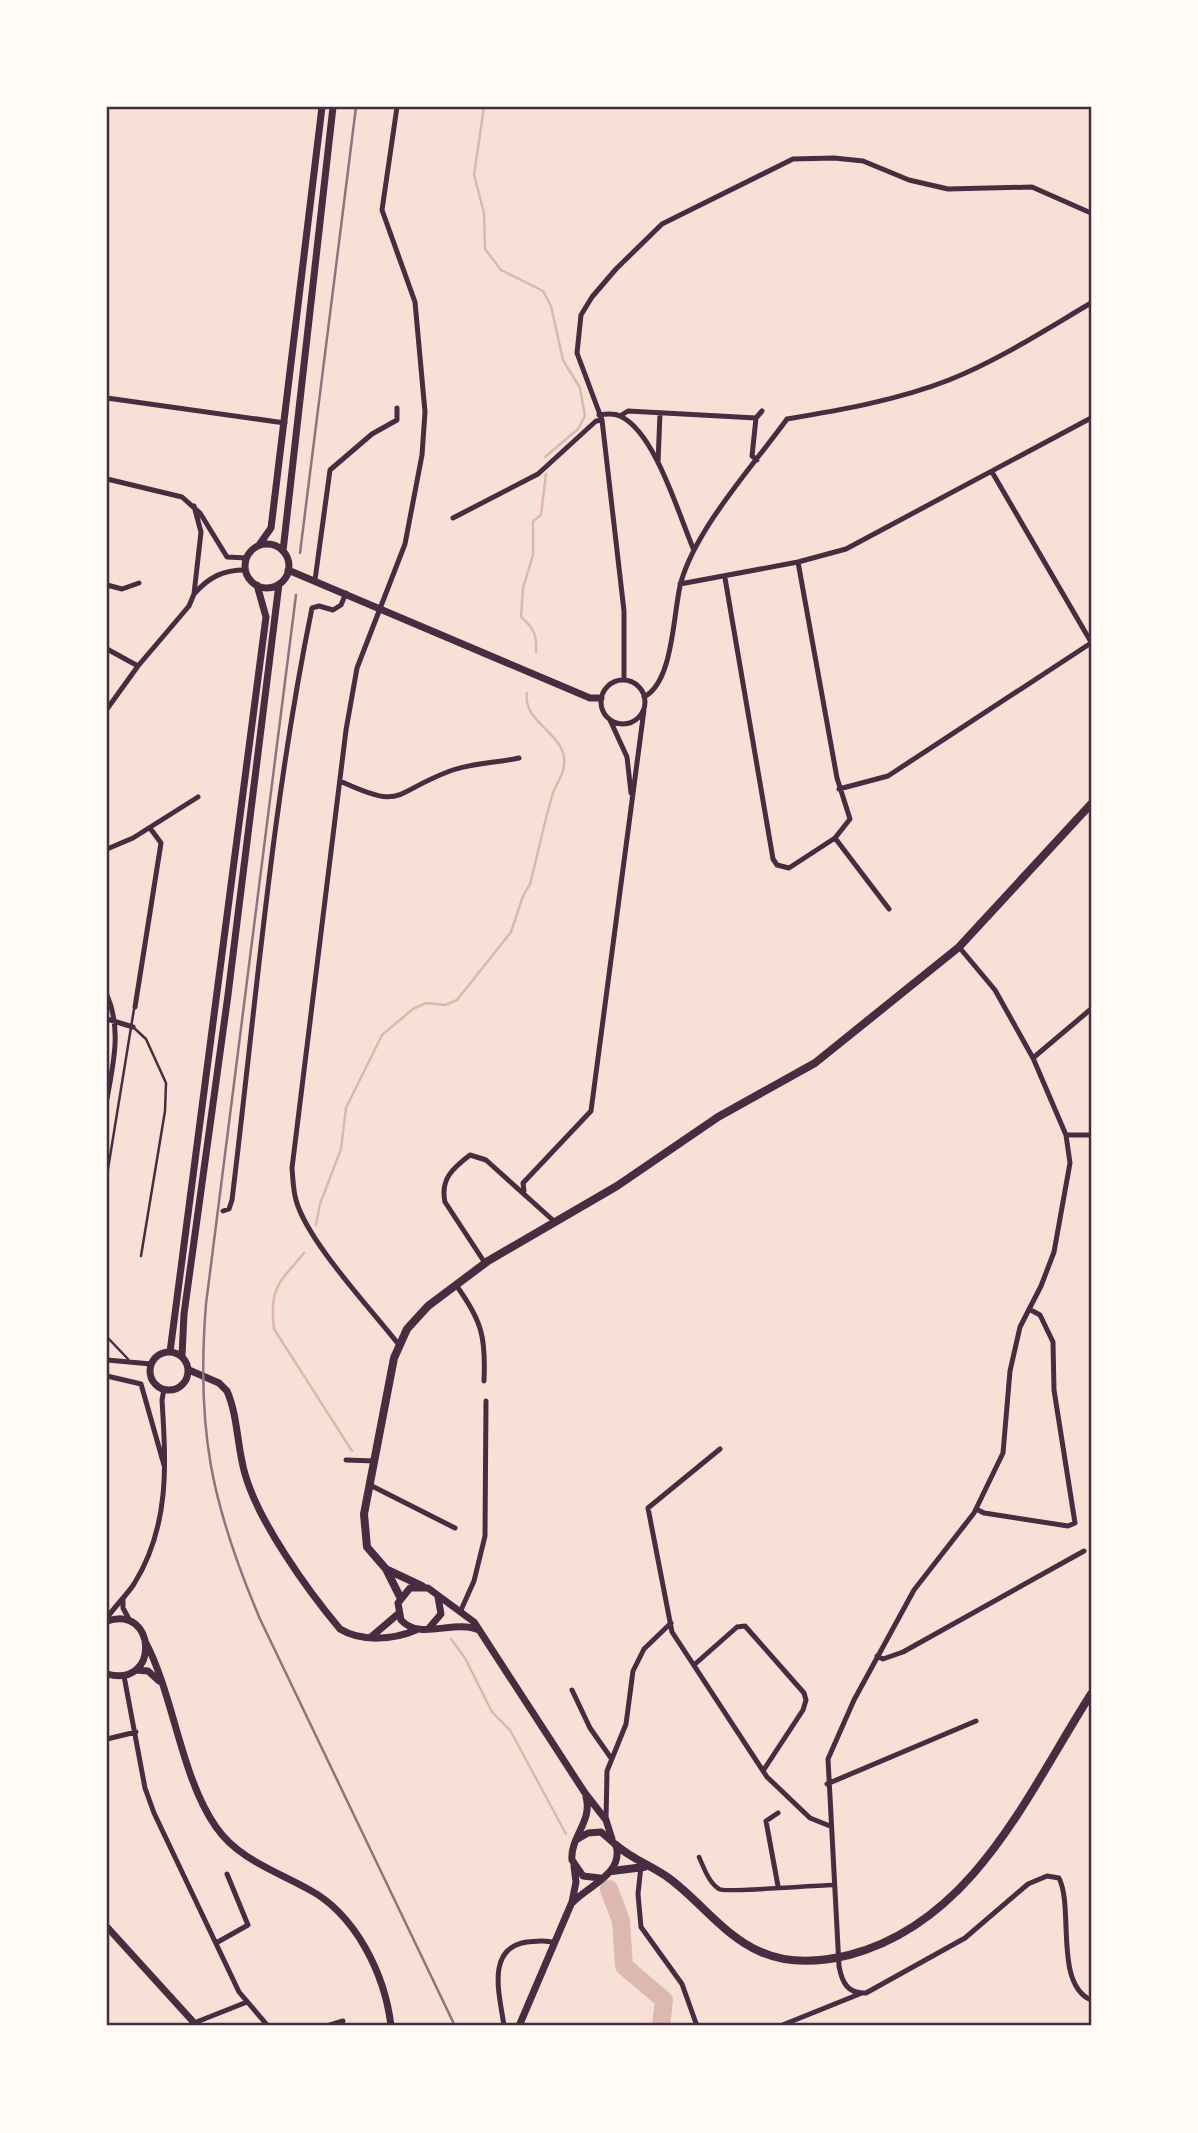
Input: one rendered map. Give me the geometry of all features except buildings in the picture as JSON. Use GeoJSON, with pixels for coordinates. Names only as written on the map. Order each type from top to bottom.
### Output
{"type":"FeatureCollection","features":[{"type":"Feature","properties":{"kind":"main road"},"geometry":{"type":"LineString","coordinates":[[400,1597],[386,1569],[367,1547],[364,1514],[394,1358],[407,1329],[428,1306],[485,1263],[617,1186],[718,1117],[815,1063],[959,947],[1091,804]]}},
{"type":"Feature","properties":{"kind":"main road"},"geometry":{"type":"LineString","coordinates":[[386,1569],[422,1586]]}},
{"type":"Feature","properties":{"kind":"main road"},"geometry":{"type":"LineString","coordinates":[[614,1842],[679,1886],[720,1924],[752,1948],[787,1959],[838,1958],[870,1949],[905,1932],[962,1889],[991,1852],[1091,1694]]}},
{"type":"Feature","properties":{"kind":"main road"},"geometry":{"type":"LineString","coordinates":[[612,1871],[641,1866],[651,1868]]}},
{"type":"Feature","properties":{"kind":"street"},"geometry":{"type":"LineString","coordinates":[[170,1352],[266,617],[257,585],[245,570],[247,558],[271,528],[322,107]]}},
{"type":"Feature","properties":{"kind":"street"},"geometry":{"type":"LineString","coordinates":[[333,107],[283,551],[288,570],[279,584],[228,995],[184,1314],[182,1356],[190,1371],[219,1383],[230,1396],[245,1476],[265,1523],[341,1629],[354,1636],[384,1638],[417,1630],[458,1625],[479,1630]]}},
{"type":"Feature","properties":{"kind":"street"},"geometry":{"type":"LineString","coordinates":[[397,107],[382,210],[413,294],[425,411],[422,456],[405,544],[357,668],[340,781],[292,1168],[295,1199],[303,1220],[323,1250],[400,1346]]}},
{"type":"Feature","properties":{"kind":"street"},"geometry":{"type":"LineString","coordinates":[[624,680],[624,611],[599,415],[578,353],[581,315],[592,297],[662,224],[760,173],[793,159],[834,158],[863,161],[909,180],[948,189],[1032,187],[1091,213]]}},
{"type":"Feature","properties":{"kind":"street"},"geometry":{"type":"LineString","coordinates":[[307,242],[317,242]]}},
{"type":"Feature","properties":{"kind":"street"},"geometry":{"type":"LineString","coordinates":[[645,697],[656,688],[664,672],[680,584],[693,548],[787,419],[845,409],[948,381],[1091,303]]}},
{"type":"Feature","properties":{"kind":"street"},"geometry":{"type":"LineString","coordinates":[[107,398],[285,423]]}},
{"type":"Feature","properties":{"kind":"street"},"geometry":{"type":"LineString","coordinates":[[315,580],[330,470],[372,434],[397,419],[397,408]]}},
{"type":"Feature","properties":{"kind":"street"},"geometry":{"type":"LineString","coordinates":[[620,416],[628,411],[756,418]]}},
{"type":"Feature","properties":{"kind":"street"},"geometry":{"type":"LineString","coordinates":[[757,460],[752,456],[756,418],[762,411]]}},
{"type":"Feature","properties":{"kind":"street"},"geometry":{"type":"LineString","coordinates":[[784,411],[787,419]]}},
{"type":"Feature","properties":{"kind":"street"},"geometry":{"type":"LineString","coordinates":[[658,466],[660,413]]}},
{"type":"Feature","properties":{"kind":"street"},"geometry":{"type":"LineString","coordinates":[[599,415],[620,416],[635,427],[648,444],[693,548]]}},
{"type":"Feature","properties":{"kind":"street"},"geometry":{"type":"LineString","coordinates":[[453,518],[538,474],[597,421],[599,415]]}},
{"type":"Feature","properties":{"kind":"street"},"geometry":{"type":"LineString","coordinates":[[680,584],[725,578],[846,549],[1091,418]]}},
{"type":"Feature","properties":{"kind":"street"},"geometry":{"type":"LineString","coordinates":[[839,789],[888,776],[1091,640],[992,472]]}},
{"type":"Feature","properties":{"kind":"street"},"geometry":{"type":"LineString","coordinates":[[107,480],[166,491],[182,497],[194,506],[227,557],[247,558]]}},
{"type":"Feature","properties":{"kind":"street"},"geometry":{"type":"LineString","coordinates":[[194,506],[201,531],[194,594]]}},
{"type":"Feature","properties":{"kind":"street"},"geometry":{"type":"LineString","coordinates":[[259,545],[272,544],[283,551]]}},
{"type":"Feature","properties":{"kind":"street"},"geometry":{"type":"LineString","coordinates":[[725,578],[773,859],[783,868],[797,864],[835,838],[850,819],[839,789],[798,562]]}},
{"type":"Feature","properties":{"kind":"street"},"geometry":{"type":"LineString","coordinates":[[107,709],[138,666],[185,613],[194,594],[207,579],[217,574],[245,570]]}},
{"type":"Feature","properties":{"kind":"street"},"geometry":{"type":"LineString","coordinates":[[288,570],[590,698],[601,698]]}},
{"type":"Feature","properties":{"kind":"street"},"geometry":{"type":"LineString","coordinates":[[107,585],[122,589],[139,583]]}},
{"type":"Feature","properties":{"kind":"street"},"geometry":{"type":"LineString","coordinates":[[257,585],[270,587],[279,584]]}},
{"type":"Feature","properties":{"kind":"street"},"geometry":{"type":"LineString","coordinates":[[223,1211],[229,1209],[232,1200],[298,675],[312,608],[319,606],[333,610],[341,605],[346,593]]}},
{"type":"Feature","properties":{"kind":"street"},"geometry":{"type":"LineString","coordinates":[[107,649],[138,666]]}},
{"type":"Feature","properties":{"kind":"street"},"geometry":{"type":"LineString","coordinates":[[524,1191],[523,1183],[592,1111],[633,803],[645,697],[637,685],[624,680],[611,684],[601,698],[601,709],[610,720],[627,757],[633,803]]}},
{"type":"Feature","properties":{"kind":"street"},"geometry":{"type":"LineString","coordinates":[[610,720],[629,724],[644,710]]}},
{"type":"Feature","properties":{"kind":"street"},"geometry":{"type":"LineString","coordinates":[[340,781],[376,798],[387,799],[398,797],[452,770],[519,758]]}},
{"type":"Feature","properties":{"kind":"street"},"geometry":{"type":"LineString","coordinates":[[107,849],[150,828],[198,797]]}},
{"type":"Feature","properties":{"kind":"street"},"geometry":{"type":"LineString","coordinates":[[135,1007],[161,843],[150,828]]}},
{"type":"Feature","properties":{"kind":"street"},"geometry":{"type":"LineString","coordinates":[[835,838],[889,909]]}},
{"type":"Feature","properties":{"kind":"street"},"geometry":{"type":"LineString","coordinates":[[862,1993],[856,1993],[845,1986],[838,1958],[827,1783],[828,1759],[854,1700],[914,1590],[976,1509],[1003,1453],[1010,1371],[1020,1327],[1054,1252],[1070,1163],[1066,1135],[1033,1058],[995,990],[959,947]]}},
{"type":"Feature","properties":{"kind":"street"},"geometry":{"type":"LineString","coordinates":[[107,995],[115,1020],[116,1049],[107,1099]]}},
{"type":"Feature","properties":{"kind":"street"},"geometry":{"type":"LineString","coordinates":[[1033,1058],[1091,1009]]}},
{"type":"Feature","properties":{"kind":"street"},"geometry":{"type":"LineString","coordinates":[[107,1019],[132,1027]]}},
{"type":"Feature","properties":{"kind":"street"},"geometry":{"type":"LineString","coordinates":[[1066,1135],[1091,1135]]}},
{"type":"Feature","properties":{"kind":"street"},"geometry":{"type":"LineString","coordinates":[[485,1263],[444,1202],[442,1191],[446,1179],[470,1154],[478,1156],[510,1185],[524,1191],[555,1222]]}},
{"type":"Feature","properties":{"kind":"street"},"geometry":{"type":"LineString","coordinates":[[456,1285],[481,1322],[485,1351],[484,1381]]}},
{"type":"Feature","properties":{"kind":"street"},"geometry":{"type":"LineString","coordinates":[[976,1509],[984,1513],[1068,1526],[1075,1523],[1054,1390],[1053,1342],[1040,1315],[1030,1309]]}},
{"type":"Feature","properties":{"kind":"street"},"geometry":{"type":"LineString","coordinates":[[164,1389],[151,1376],[151,1364],[159,1355],[170,1352],[182,1356]]}},
{"type":"Feature","properties":{"kind":"street"},"geometry":{"type":"LineString","coordinates":[[107,1360],[128,1359],[151,1364]]}},
{"type":"Feature","properties":{"kind":"street"},"geometry":{"type":"LineString","coordinates":[[164,1389],[183,1385],[190,1371]]}},
{"type":"Feature","properties":{"kind":"street"},"geometry":{"type":"LineString","coordinates":[[107,1376],[138,1381],[143,1389],[166,1468]]}},
{"type":"Feature","properties":{"kind":"street"},"geometry":{"type":"LineString","coordinates":[[107,1619],[146,1562],[157,1535],[163,1508],[166,1468],[162,1400],[164,1389]]}},
{"type":"Feature","properties":{"kind":"street"},"geometry":{"type":"LineString","coordinates":[[461,1610],[474,1581],[485,1536],[486,1401]]}},
{"type":"Feature","properties":{"kind":"street"},"geometry":{"type":"LineString","coordinates":[[720,1449],[648,1508],[672,1632],[763,1771],[810,1818],[830,1826]]}},
{"type":"Feature","properties":{"kind":"street"},"geometry":{"type":"LineString","coordinates":[[346,1460],[374,1461]]}},
{"type":"Feature","properties":{"kind":"street"},"geometry":{"type":"LineString","coordinates":[[370,1485],[455,1528]]}},
{"type":"Feature","properties":{"kind":"street"},"geometry":{"type":"LineString","coordinates":[[877,1657],[883,1659],[903,1652],[1084,1551]]}},
{"type":"Feature","properties":{"kind":"street"},"geometry":{"type":"LineString","coordinates":[[417,1630],[405,1625],[398,1614],[400,1597],[410,1588],[422,1586],[461,1610],[479,1630],[585,1793],[606,1820],[618,1859],[612,1871],[572,1902]]}},
{"type":"Feature","properties":{"kind":"street"},"geometry":{"type":"LineString","coordinates":[[428,1629],[441,1614],[437,1594]]}},
{"type":"Feature","properties":{"kind":"street"},"geometry":{"type":"LineString","coordinates":[[123,1598],[123,1608],[130,1621],[143,1634],[213,1824],[238,1851],[310,1889],[340,1914],[378,1974],[391,2026]]}},
{"type":"Feature","properties":{"kind":"street"},"geometry":{"type":"LineString","coordinates":[[370,1637],[398,1614]]}},
{"type":"Feature","properties":{"kind":"street"},"geometry":{"type":"LineString","coordinates":[[107,1619],[130,1621]]}},
{"type":"Feature","properties":{"kind":"street"},"geometry":{"type":"LineString","coordinates":[[606,1820],[607,1771],[626,1724],[633,1671],[640,1655],[671,1623]]}},
{"type":"Feature","properties":{"kind":"street"},"geometry":{"type":"LineString","coordinates":[[694,1665],[737,1627],[746,1626],[804,1693],[806,1700],[803,1710],[763,1771]]}},
{"type":"Feature","properties":{"kind":"street"},"geometry":{"type":"LineString","coordinates":[[107,1675],[124,1676],[136,1670],[145,1658],[146,1643]]}},
{"type":"Feature","properties":{"kind":"street"},"geometry":{"type":"LineString","coordinates":[[136,1670],[152,1673],[160,1681]]}},
{"type":"Feature","properties":{"kind":"street"},"geometry":{"type":"LineString","coordinates":[[124,1676],[145,1787],[153,1813],[247,2002],[268,2026]]}},
{"type":"Feature","properties":{"kind":"street"},"geometry":{"type":"LineString","coordinates":[[572,1689],[590,1728],[611,1758]]}},
{"type":"Feature","properties":{"kind":"street"},"geometry":{"type":"LineString","coordinates":[[827,1783],[976,1721]]}},
{"type":"Feature","properties":{"kind":"street"},"geometry":{"type":"LineString","coordinates":[[107,1739],[136,1732]]}},
{"type":"Feature","properties":{"kind":"street"},"geometry":{"type":"LineString","coordinates":[[519,2026],[572,1902],[576,1882],[571,1853],[588,1811],[585,1793]]}},
{"type":"Feature","properties":{"kind":"street"},"geometry":{"type":"LineString","coordinates":[[778,1813],[766,1821],[778,1886]]}},
{"type":"Feature","properties":{"kind":"street"},"geometry":{"type":"LineString","coordinates":[[576,1840],[594,1832],[614,1842]]}},
{"type":"Feature","properties":{"kind":"street"},"geometry":{"type":"LineString","coordinates":[[699,1857],[709,1877],[719,1889],[727,1892],[778,1886],[834,1885]]}},
{"type":"Feature","properties":{"kind":"street"},"geometry":{"type":"LineString","coordinates":[[574,1866],[583,1876],[603,1877]]}},
{"type":"Feature","properties":{"kind":"street"},"geometry":{"type":"LineString","coordinates":[[641,1866],[641,1927],[682,1984],[697,2026]]}},
{"type":"Feature","properties":{"kind":"street"},"geometry":{"type":"LineString","coordinates":[[216,1943],[248,1925],[227,1874]]}},
{"type":"Feature","properties":{"kind":"street"},"geometry":{"type":"LineString","coordinates":[[780,2026],[862,1993],[965,1938],[1028,1884],[1047,1876],[1059,1878],[1062,1885],[1065,1896],[1064,1942],[1074,1978],[1082,1992],[1091,2000]]}},
{"type":"Feature","properties":{"kind":"street"},"geometry":{"type":"LineString","coordinates":[[107,1927],[195,2025],[247,2002]]}},
{"type":"Feature","properties":{"kind":"street"},"geometry":{"type":"LineString","coordinates":[[504,2026],[498,1974],[500,1958],[517,1944],[544,1940],[555,1943]]}},
{"type":"Feature","properties":{"kind":"street"},"geometry":{"type":"LineString","coordinates":[[327,2026],[344,2021]]}},
{"type":"Feature","properties":{"kind":"lane"},"geometry":{"type":"LineString","coordinates":[[107,1175],[135,1007]]}},
{"type":"Feature","properties":{"kind":"lane"},"geometry":{"type":"LineString","coordinates":[[132,1027],[146,1039],[166,1083],[165,1111],[141,1256]]}},
{"type":"Feature","properties":{"kind":"lane"},"geometry":{"type":"LineString","coordinates":[[107,1337],[114,1348],[128,1359]]}},
{"type":"Feature","properties":{"kind":"waterway"},"geometry":{"type":"LineString","coordinates":[[484,107],[474,175],[484,213],[485,249],[501,270],[543,291],[551,306],[563,360],[580,388],[585,416],[578,429],[545,457]]}},
{"type":"Feature","properties":{"kind":"waterway"},"geometry":{"type":"LineString","coordinates":[[536,652],[534,632],[521,617],[523,588],[533,555],[533,521],[541,515],[546,474]]}},
{"type":"Feature","properties":{"kind":"waterway"},"geometry":{"type":"LineString","coordinates":[[316,1225],[320,1204],[341,1149],[346,1108],[382,1035],[413,1009],[426,1003],[445,1005],[457,1000],[511,932],[530,884],[553,793],[563,772],[564,762],[561,748],[530,711],[527,693]]}},
{"type":"Feature","properties":{"kind":"waterway"},"geometry":{"type":"LineString","coordinates":[[304,1253],[275,1294],[274,1329],[352,1451]]}},
{"type":"Feature","properties":{"kind":"waterway"},"geometry":{"type":"LineString","coordinates":[[451,1639],[465,1658],[492,1712],[510,1730],[566,1834]]}},
{"type":"Feature","properties":{"kind":"waterway"},"geometry":{"type":"LineString","coordinates":[[609,1889],[621,1921],[624,1966],[664,2000],[661,2026]]}},
{"type":"Feature","properties":{"kind":"railway"},"geometry":{"type":"LineString","coordinates":[[300,553],[356,107]]}},
{"type":"Feature","properties":{"kind":"railway"},"geometry":{"type":"LineString","coordinates":[[296,595],[206,1304],[203,1349],[206,1428],[211,1465],[229,1539],[260,1619],[455,2026]]}}]}
